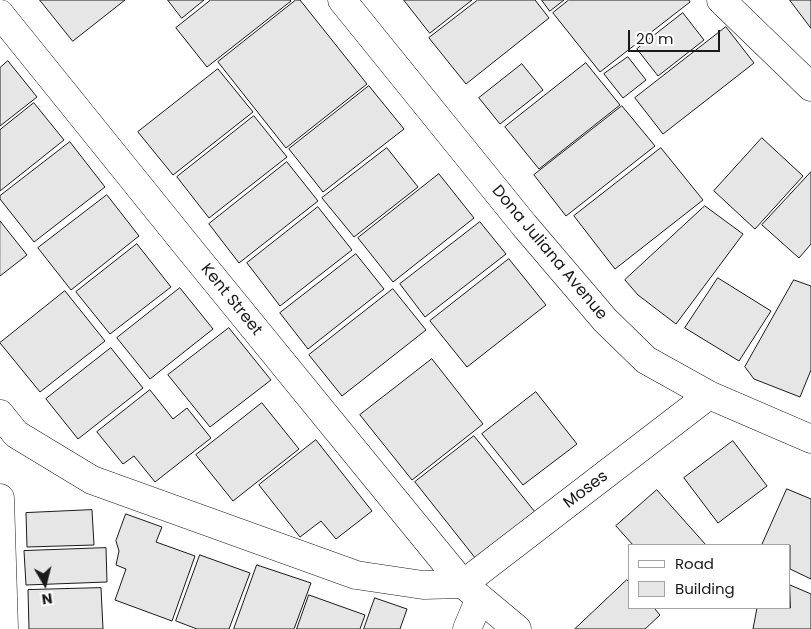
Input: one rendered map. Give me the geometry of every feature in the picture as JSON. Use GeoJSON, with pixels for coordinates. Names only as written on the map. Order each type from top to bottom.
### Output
{"type":"FeatureCollection","features":[{"type":"Feature","properties":{"kind":"street","name":"Dona Juliana Avenue"},"geometry":{"type":"LineString","coordinates":[[342,0],[524,225],[605,320],[646,360],[709,395],[811,439]]}},
{"type":"Feature","properties":{"kind":"street"},"geometry":{"type":"LineString","coordinates":[[721,0],[811,87]]}},
{"type":"Feature","properties":{"kind":"street","name":"Kent Street"},"geometry":{"type":"LineString","coordinates":[[0,14],[198,260],[472,591],[517,629]]}},
{"type":"Feature","properties":{"kind":"street","name":"Moses"},"geometry":{"type":"LineString","coordinates":[[472,591],[709,395]]}},
{"type":"Feature","properties":{"kind":"street"},"geometry":{"type":"LineString","coordinates":[[5,428],[92,480],[356,575],[472,591],[467,629]]}},
{"type":"Feature","properties":{"kind":"street"},"geometry":{"type":"LineString","coordinates":[[0,498],[4,629]]}},
{"type":"Feature","properties":{"kind":"building"},"geometry":{"type":"Polygon","coordinates":[[[40,0],[125,0],[73,41],[40,0]]]}},
{"type":"Feature","properties":{"kind":"building"},"geometry":{"type":"Polygon","coordinates":[[[168,0],[204,0],[182,18],[168,0]]]}},
{"type":"Feature","properties":{"kind":"building"},"geometry":{"type":"Polygon","coordinates":[[[211,0],[291,1],[207,67],[176,28],[211,0]]]}},
{"type":"Feature","properties":{"kind":"building"},"geometry":{"type":"Polygon","coordinates":[[[296,0],[300,0],[367,84],[286,148],[218,62],[296,0]]]}},
{"type":"Feature","properties":{"kind":"building"},"geometry":{"type":"Polygon","coordinates":[[[404,0],[472,0],[430,33],[404,0]]]}},
{"type":"Feature","properties":{"kind":"building"},"geometry":{"type":"Polygon","coordinates":[[[478,0],[535,0],[549,18],[466,84],[429,38],[478,0]]]}},
{"type":"Feature","properties":{"kind":"building"},"geometry":{"type":"Polygon","coordinates":[[[542,0],[564,0],[550,11],[542,0]]]}},
{"type":"Feature","properties":{"kind":"building"},"geometry":{"type":"Polygon","coordinates":[[[569,0],[689,0],[690,2],[600,72],[553,13],[569,0]]]}},
{"type":"Feature","properties":{"kind":"building"},"geometry":{"type":"Polygon","coordinates":[[[790,0],[811,0],[811,28],[790,0]]]}},
{"type":"Feature","properties":{"kind":"building"},"geometry":{"type":"Polygon","coordinates":[[[683,13],[704,40],[658,76],[637,49],[683,13]]]}},
{"type":"Feature","properties":{"kind":"building"},"geometry":{"type":"Polygon","coordinates":[[[726,27],[754,63],[663,134],[635,98],[726,27]]]}},
{"type":"Feature","properties":{"kind":"building"},"geometry":{"type":"Polygon","coordinates":[[[628,57],[646,80],[623,98],[604,74],[628,57]]]}},
{"type":"Feature","properties":{"kind":"building"},"geometry":{"type":"Polygon","coordinates":[[[8,61],[37,97],[0,126],[0,68],[8,61]]]}},
{"type":"Feature","properties":{"kind":"building"},"geometry":{"type":"Polygon","coordinates":[[[586,63],[620,105],[539,169],[505,127],[586,63]]]}},
{"type":"Feature","properties":{"kind":"building"},"geometry":{"type":"Polygon","coordinates":[[[522,64],[543,90],[500,124],[479,98],[522,64]]]}},
{"type":"Feature","properties":{"kind":"building"},"geometry":{"type":"Polygon","coordinates":[[[218,69],[253,112],[173,175],[138,132],[218,69]]]}},
{"type":"Feature","properties":{"kind":"building"},"geometry":{"type":"Polygon","coordinates":[[[369,86],[404,129],[323,192],[289,149],[369,86]]]}},
{"type":"Feature","properties":{"kind":"building"},"geometry":{"type":"Polygon","coordinates":[[[34,103],[64,140],[0,191],[0,130],[34,103]]]}},
{"type":"Feature","properties":{"kind":"building"},"geometry":{"type":"Polygon","coordinates":[[[622,106],[655,146],[566,216],[534,175],[622,106]]]}},
{"type":"Feature","properties":{"kind":"building"},"geometry":{"type":"Polygon","coordinates":[[[254,116],[287,157],[209,218],[177,177],[254,116]]]}},
{"type":"Feature","properties":{"kind":"building"},"geometry":{"type":"Polygon","coordinates":[[[762,138],[803,176],[755,229],[714,191],[762,138]]]}},
{"type":"Feature","properties":{"kind":"building"},"geometry":{"type":"Polygon","coordinates":[[[70,142],[105,187],[34,242],[0,199],[0,196],[70,142]]]}},
{"type":"Feature","properties":{"kind":"building"},"geometry":{"type":"Polygon","coordinates":[[[387,148],[418,187],[354,237],[322,198],[387,148]]]}},
{"type":"Feature","properties":{"kind":"building"},"geometry":{"type":"Polygon","coordinates":[[[661,148],[703,200],[615,269],[574,216],[661,148]]]}},
{"type":"Feature","properties":{"kind":"building"},"geometry":{"type":"Polygon","coordinates":[[[287,162],[318,201],[239,263],[209,224],[287,162]]]}},
{"type":"Feature","properties":{"kind":"building"},"geometry":{"type":"Polygon","coordinates":[[[811,172],[811,244],[799,258],[762,225],[811,172]]]}},
{"type":"Feature","properties":{"kind":"building"},"geometry":{"type":"Polygon","coordinates":[[[439,174],[474,218],[393,282],[358,238],[439,174]]]}},
{"type":"Feature","properties":{"kind":"building"},"geometry":{"type":"Polygon","coordinates":[[[107,195],[139,236],[71,290],[38,248],[107,195]]]}},
{"type":"Feature","properties":{"kind":"building"},"geometry":{"type":"Polygon","coordinates":[[[705,206],[743,234],[676,324],[638,295],[625,280],[705,206]]]}},
{"type":"Feature","properties":{"kind":"building"},"geometry":{"type":"Polygon","coordinates":[[[318,207],[352,250],[280,306],[247,263],[318,207]]]}},
{"type":"Feature","properties":{"kind":"building"},"geometry":{"type":"Polygon","coordinates":[[[0,221],[27,255],[0,276],[0,221]]]}},
{"type":"Feature","properties":{"kind":"building"},"geometry":{"type":"Polygon","coordinates":[[[480,222],[506,254],[425,317],[400,284],[480,222]]]}},
{"type":"Feature","properties":{"kind":"building"},"geometry":{"type":"Polygon","coordinates":[[[137,244],[171,287],[110,334],[76,292],[137,244]]]}},
{"type":"Feature","properties":{"kind":"building"},"geometry":{"type":"Polygon","coordinates":[[[356,254],[384,289],[308,349],[280,313],[356,254]]]}},
{"type":"Feature","properties":{"kind":"building"},"geometry":{"type":"Polygon","coordinates":[[[509,259],[546,305],[467,367],[430,321],[509,259]]]}},
{"type":"Feature","properties":{"kind":"building"},"geometry":{"type":"Polygon","coordinates":[[[718,278],[771,311],[739,361],[685,328],[718,278]]]}},
{"type":"Feature","properties":{"kind":"building"},"geometry":{"type":"Polygon","coordinates":[[[794,280],[811,286],[811,370],[800,397],[754,379],[745,367],[794,280]]]}},
{"type":"Feature","properties":{"kind":"building"},"geometry":{"type":"Polygon","coordinates":[[[180,288],[213,329],[150,379],[117,338],[180,288]]]}},
{"type":"Feature","properties":{"kind":"building"},"geometry":{"type":"Polygon","coordinates":[[[393,289],[426,330],[342,396],[309,355],[393,289]]]}},
{"type":"Feature","properties":{"kind":"building"},"geometry":{"type":"Polygon","coordinates":[[[65,291],[105,341],[40,392],[0,343],[65,291]]]}},
{"type":"Feature","properties":{"kind":"building"},"geometry":{"type":"Polygon","coordinates":[[[229,328],[271,380],[210,427],[168,375],[229,328]]]}},
{"type":"Feature","properties":{"kind":"building"},"geometry":{"type":"Polygon","coordinates":[[[111,348],[143,388],[78,439],[46,399],[111,348]]]}},
{"type":"Feature","properties":{"kind":"building"},"geometry":{"type":"Polygon","coordinates":[[[432,359],[483,424],[412,480],[360,415],[432,359]]]}},
{"type":"Feature","properties":{"kind":"building"},"geometry":{"type":"Polygon","coordinates":[[[150,390],[173,419],[187,408],[211,438],[155,482],[134,456],[123,464],[97,432],[150,390]]]}},
{"type":"Feature","properties":{"kind":"building"},"geometry":{"type":"Polygon","coordinates":[[[536,392],[577,444],[523,485],[482,434],[536,392]]]}},
{"type":"Feature","properties":{"kind":"building"},"geometry":{"type":"Polygon","coordinates":[[[262,403],[299,449],[233,501],[196,455],[262,403]]]}},
{"type":"Feature","properties":{"kind":"building"},"geometry":{"type":"Polygon","coordinates":[[[474,436],[535,512],[476,559],[415,482],[474,436]]]}},
{"type":"Feature","properties":{"kind":"building"},"geometry":{"type":"Polygon","coordinates":[[[316,440],[372,511],[336,539],[321,521],[300,537],[259,485],[316,440]]]}},
{"type":"Feature","properties":{"kind":"building"},"geometry":{"type":"Polygon","coordinates":[[[733,441],[767,486],[718,523],[684,478],[733,441]]]}},
{"type":"Feature","properties":{"kind":"building"},"geometry":{"type":"Polygon","coordinates":[[[787,489],[811,499],[811,579],[791,569],[791,544],[762,544],[787,489]]]}},
{"type":"Feature","properties":{"kind":"building"},"geometry":{"type":"Polygon","coordinates":[[[657,490],[705,544],[632,544],[616,526],[657,490]]]}},
{"type":"Feature","properties":{"kind":"building"},"geometry":{"type":"Polygon","coordinates":[[[92,510],[94,545],[27,547],[26,513],[92,510]]]}},
{"type":"Feature","properties":{"kind":"building"},"geometry":{"type":"Polygon","coordinates":[[[126,514],[162,527],[156,542],[195,556],[172,621],[115,600],[126,569],[116,565],[119,551],[116,541],[126,514]]]}},
{"type":"Feature","properties":{"kind":"building"},"geometry":{"type":"Polygon","coordinates":[[[106,548],[107,582],[26,585],[24,551],[106,548]]]}},
{"type":"Feature","properties":{"kind":"building"},"geometry":{"type":"Polygon","coordinates":[[[200,555],[250,573],[229,629],[197,629],[176,621],[200,555]]]}},
{"type":"Feature","properties":{"kind":"building"},"geometry":{"type":"Polygon","coordinates":[[[257,565],[311,583],[294,629],[234,629],[257,565]]]}},
{"type":"Feature","properties":{"kind":"building"},"geometry":{"type":"Polygon","coordinates":[[[627,580],[628,609],[655,609],[660,615],[645,629],[575,629],[627,580]]]}},
{"type":"Feature","properties":{"kind":"building"},"geometry":{"type":"Polygon","coordinates":[[[791,585],[811,594],[811,629],[753,629],[757,609],[791,609],[791,585]]]}},
{"type":"Feature","properties":{"kind":"building"},"geometry":{"type":"Polygon","coordinates":[[[101,588],[103,629],[29,629],[28,590],[101,588]]]}},
{"type":"Feature","properties":{"kind":"building"},"geometry":{"type":"Polygon","coordinates":[[[309,595],[365,615],[360,629],[297,629],[309,595]]]}},
{"type":"Feature","properties":{"kind":"building"},"geometry":{"type":"Polygon","coordinates":[[[375,598],[407,609],[400,629],[364,629],[375,598]]]}}]}
